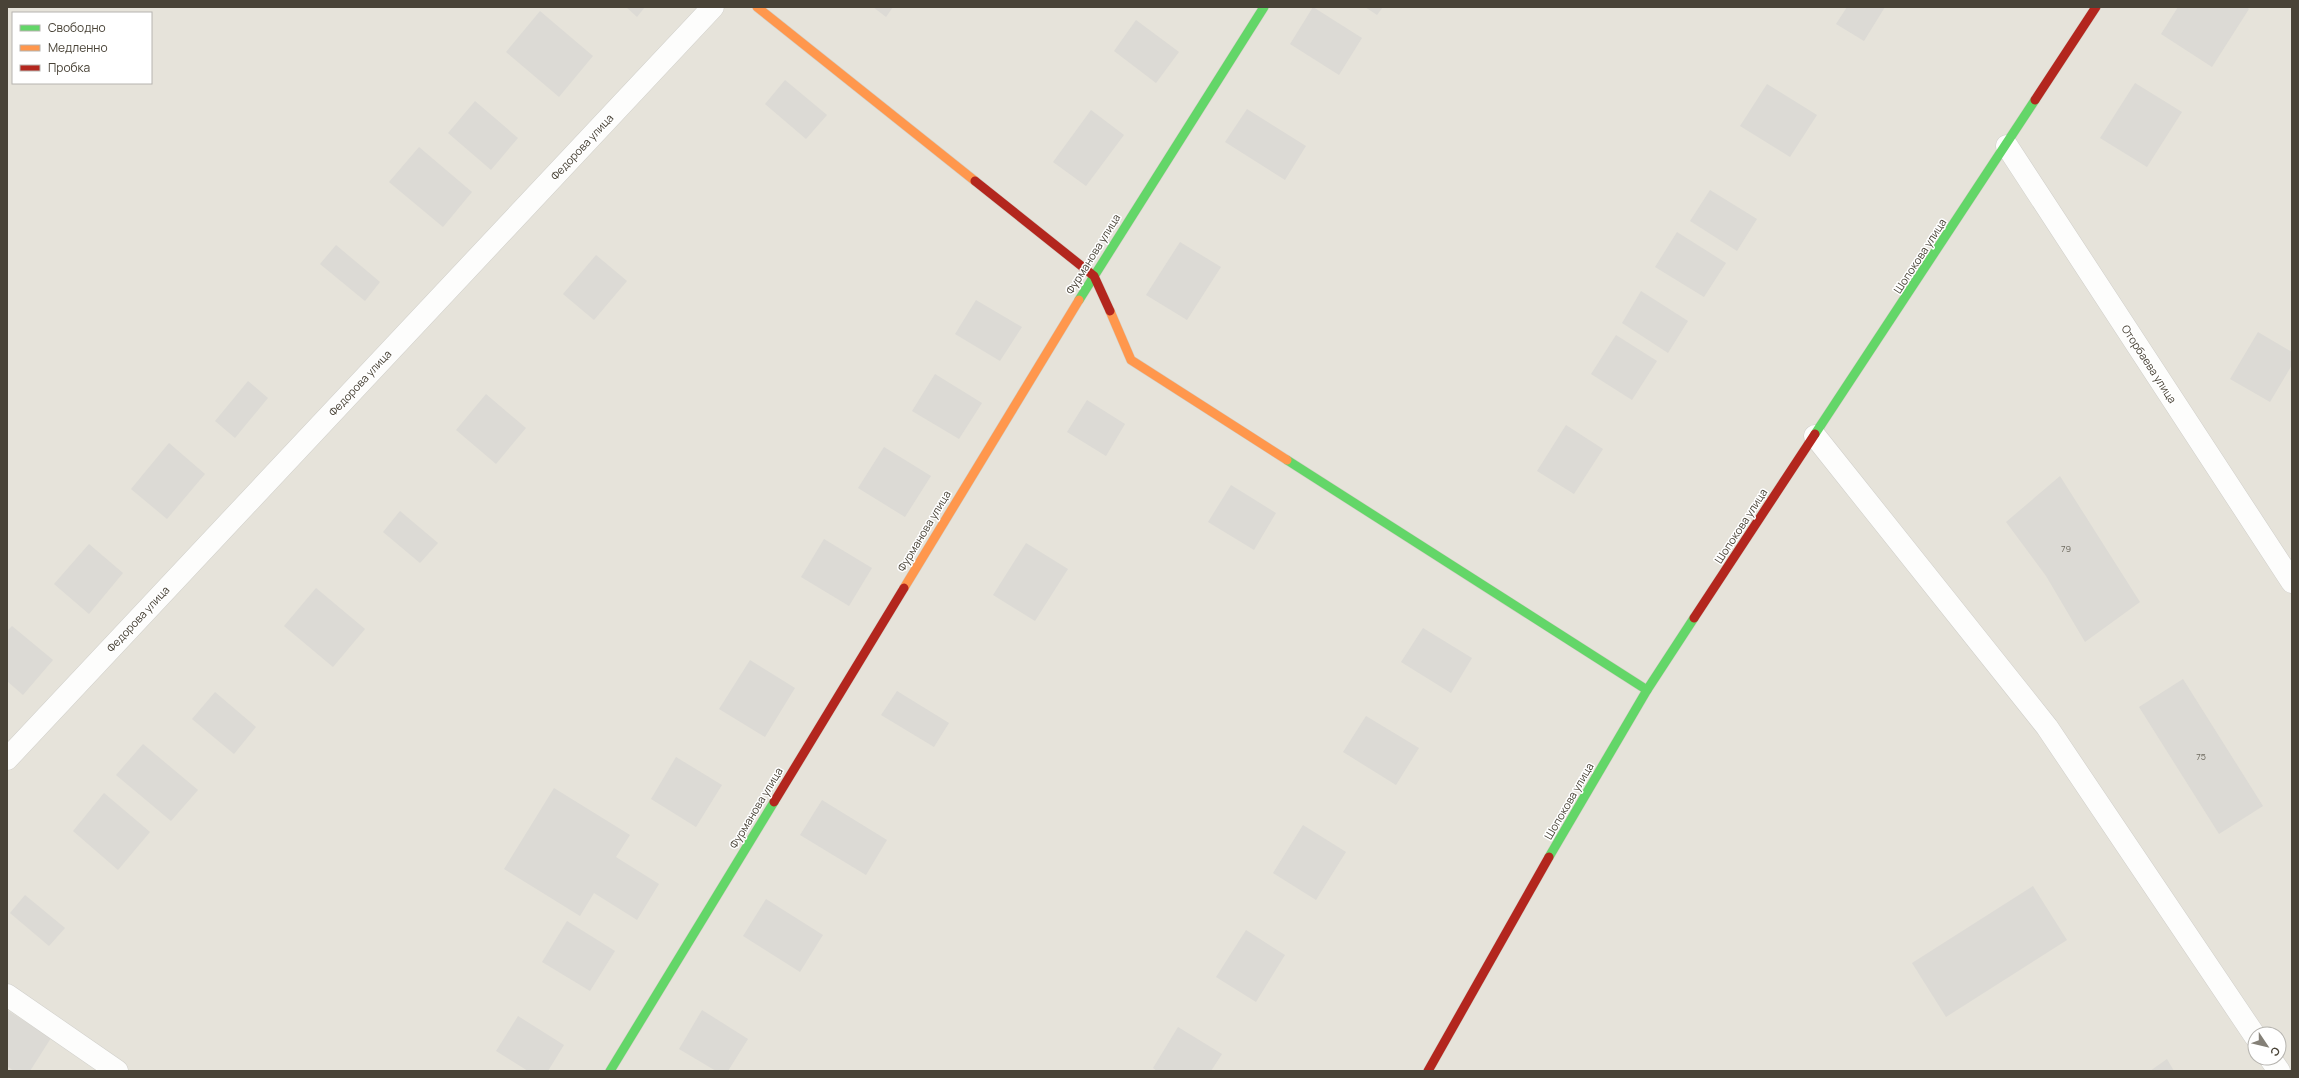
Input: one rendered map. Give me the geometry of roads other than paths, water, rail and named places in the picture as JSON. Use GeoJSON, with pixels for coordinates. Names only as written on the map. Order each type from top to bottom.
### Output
{"type":"FeatureCollection","features":[{"type":"Feature","properties":{"kind":"street","name":"Федорова улица"},"geometry":{"type":"LineString","coordinates":[[7,759],[713,7]]}},
{"type":"Feature","properties":{"kind":"street"},"geometry":{"type":"LineString","coordinates":[[757,7],[1094,276],[1131,360],[1647,690]]}},
{"type":"Feature","properties":{"kind":"street","name":"Фурманова улица"},"geometry":{"type":"LineString","coordinates":[[610,1071],[1094,276],[1264,7]]}},
{"type":"Feature","properties":{"kind":"street","name":"Шопокова улица"},"geometry":{"type":"LineString","coordinates":[[1428,1071],[1545,864],[1647,690],[2007,146],[2096,7]]}},
{"type":"Feature","properties":{"kind":"street","name":"Оторбаева улица"},"geometry":{"type":"LineString","coordinates":[[2007,146],[2292,582]]}},
{"type":"Feature","properties":{"kind":"street"},"geometry":{"type":"LineString","coordinates":[[1815,436],[2046,727],[2248,1026]]}},
{"type":"Feature","properties":{"kind":"street"},"geometry":{"type":"LineString","coordinates":[[7,995],[117,1071]]}}]}
